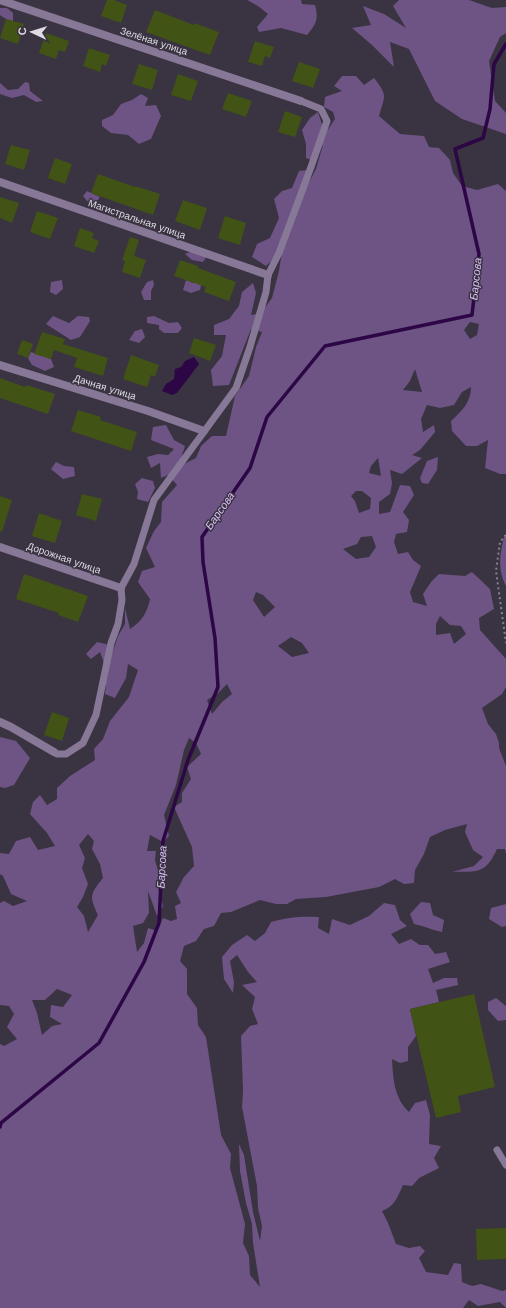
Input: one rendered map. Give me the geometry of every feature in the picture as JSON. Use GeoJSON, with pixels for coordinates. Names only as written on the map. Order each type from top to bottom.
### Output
{"type":"FeatureCollection","features":[{"type":"Feature","properties":{"kind":"street","name":"Зелёная улица"},"geometry":{"type":"LineString","coordinates":[[0,0],[301,101]]}},
{"type":"Feature","properties":{"kind":"street","name":"Магистральная улица"},"geometry":{"type":"LineString","coordinates":[[0,182],[268,275]]}},
{"type":"Feature","properties":{"kind":"street","name":"Дачная улица"},"geometry":{"type":"LineString","coordinates":[[0,365],[148,411],[204,431]]}},
{"type":"Feature","properties":{"kind":"street","name":"Дорожная улица"},"geometry":{"type":"LineString","coordinates":[[0,547],[121,588]]}},
{"type":"Feature","properties":{"kind":"street"},"geometry":{"type":"LineString","coordinates":[[0,722],[54,752]]}},
{"type":"Feature","properties":{"kind":"lane"},"geometry":{"type":"LineString","coordinates":[[54,752],[57,754],[66,754],[83,743],[96,715],[111,643],[118,624],[122,600],[121,588],[134,564],[154,500],[236,388],[266,292],[268,275],[279,253],[327,121],[321,109],[301,101]]}},
{"type":"Feature","properties":{"kind":"lane"},"geometry":{"type":"LineString","coordinates":[[497,1150],[506,1165]]}},
{"type":"Feature","properties":{"kind":"path"},"geometry":{"type":"LineString","coordinates":[[506,535],[500,542],[496,571],[506,643]]}},
{"type":"Feature","properties":{"kind":"shaded area"},"geometry":{"type":"Polygon","coordinates":[[[247,0],[301,0],[302,4],[315,5],[317,18],[313,28],[307,35],[281,28],[259,32],[257,27],[268,14],[247,0]]]}},
{"type":"Feature","properties":{"kind":"shaded area"},"geometry":{"type":"Polygon","coordinates":[[[399,0],[469,0],[492,8],[506,7],[506,33],[500,37],[489,61],[495,101],[506,113],[506,134],[462,119],[435,101],[409,49],[390,42],[394,67],[352,28],[371,25],[363,6],[384,14],[406,28],[393,6],[399,0]]]}},
{"type":"Feature","properties":{"kind":"shaded area"},"geometry":{"type":"Polygon","coordinates":[[[0,8],[7,8],[13,13],[13,21],[0,15],[0,8]]]}},
{"type":"Feature","properties":{"kind":"shaded area"},"geometry":{"type":"Polygon","coordinates":[[[342,76],[356,76],[364,85],[374,78],[382,89],[384,96],[379,116],[400,134],[424,136],[429,147],[439,148],[450,160],[453,173],[462,186],[477,190],[498,184],[506,191],[506,474],[500,474],[485,468],[488,440],[477,446],[466,446],[452,431],[451,421],[459,414],[468,402],[471,387],[462,392],[454,405],[440,408],[427,405],[421,419],[423,432],[434,425],[435,432],[420,450],[412,455],[422,458],[402,474],[390,470],[392,483],[390,494],[379,502],[379,514],[390,512],[400,485],[410,486],[414,495],[403,512],[409,520],[407,532],[396,534],[394,542],[398,554],[408,552],[413,560],[421,566],[410,592],[413,602],[427,606],[423,594],[431,582],[439,574],[465,576],[472,572],[490,589],[494,609],[479,618],[480,630],[506,659],[506,687],[502,694],[482,708],[488,724],[496,734],[499,748],[506,766],[506,854],[505,849],[497,849],[488,863],[479,870],[452,872],[474,866],[483,857],[473,850],[465,832],[467,824],[445,830],[430,837],[424,854],[415,870],[414,883],[404,884],[395,879],[379,887],[326,897],[296,899],[287,904],[276,904],[260,900],[231,912],[221,913],[214,926],[204,929],[196,941],[184,946],[180,961],[187,969],[187,994],[197,1008],[198,1025],[206,1037],[221,1135],[231,1154],[230,1168],[245,1224],[243,1243],[249,1256],[250,1275],[260,1287],[253,1243],[252,1224],[246,1203],[240,1171],[239,1144],[244,1155],[253,1212],[260,1241],[262,1226],[258,1208],[257,1186],[242,1107],[243,1091],[241,1036],[250,1026],[258,1024],[252,1009],[255,997],[242,985],[257,982],[248,972],[237,955],[230,961],[234,982],[233,993],[224,979],[222,957],[232,945],[247,935],[255,941],[265,933],[271,922],[294,917],[319,917],[318,928],[329,934],[332,919],[350,925],[369,916],[384,903],[395,905],[400,920],[407,926],[391,934],[399,944],[411,939],[420,945],[428,945],[435,954],[446,952],[450,962],[428,969],[433,983],[444,978],[457,978],[458,985],[436,990],[439,1002],[410,1009],[416,1036],[408,1047],[408,1061],[400,1063],[392,1059],[395,1087],[404,1106],[409,1112],[415,1103],[426,1100],[430,1115],[429,1144],[441,1146],[434,1158],[439,1168],[419,1178],[412,1186],[403,1185],[393,1204],[382,1211],[396,1244],[409,1248],[420,1246],[425,1251],[419,1258],[426,1272],[448,1275],[454,1263],[461,1264],[462,1282],[472,1286],[481,1284],[502,1291],[506,1290],[506,1308],[500,1302],[478,1306],[469,1300],[463,1308],[0,1308],[0,1044],[4,1046],[17,1039],[7,1027],[14,1014],[9,1006],[0,1005],[0,903],[4,901],[13,906],[27,901],[11,894],[3,876],[0,874],[0,853],[9,854],[16,841],[30,837],[38,850],[55,846],[47,833],[30,814],[33,802],[40,795],[47,805],[57,799],[57,788],[70,776],[95,760],[94,749],[103,739],[110,721],[129,697],[138,670],[128,664],[126,678],[115,698],[105,694],[106,673],[100,652],[91,659],[86,654],[97,642],[106,644],[112,654],[118,636],[125,624],[125,608],[130,629],[141,620],[146,613],[149,604],[150,599],[138,582],[142,571],[155,567],[146,548],[154,531],[161,522],[162,502],[177,485],[168,475],[161,478],[160,463],[151,468],[147,457],[158,454],[168,455],[174,449],[151,440],[153,427],[166,425],[174,440],[185,446],[178,467],[196,458],[201,446],[212,436],[226,436],[235,396],[249,376],[256,347],[262,332],[251,329],[229,385],[213,386],[211,370],[222,356],[226,335],[214,335],[214,325],[229,319],[239,306],[242,292],[253,283],[256,293],[251,315],[261,313],[272,298],[279,271],[282,251],[266,266],[252,257],[257,244],[270,238],[279,218],[274,199],[282,191],[292,188],[299,171],[306,170],[306,188],[316,169],[323,145],[311,160],[306,158],[306,144],[302,130],[310,118],[318,112],[325,134],[335,119],[333,112],[324,107],[325,97],[342,91],[334,86],[342,76]],[[470,322],[464,330],[470,339],[477,335],[479,324],[470,322]],[[415,369],[410,381],[403,390],[422,392],[415,369]],[[378,457],[371,466],[369,473],[381,476],[378,457]],[[356,491],[351,496],[355,501],[359,513],[370,509],[371,498],[362,491],[356,491]],[[372,536],[361,537],[357,544],[343,549],[356,559],[369,557],[376,547],[372,536]],[[256,592],[253,600],[264,617],[275,607],[263,595],[256,592]],[[440,616],[436,624],[436,635],[450,633],[454,644],[466,634],[461,626],[450,625],[440,616]],[[291,637],[278,646],[292,657],[309,653],[302,643],[291,637]],[[227,684],[218,693],[207,700],[212,714],[222,702],[232,694],[227,684]],[[189,738],[184,750],[176,785],[164,815],[169,836],[163,842],[150,835],[147,851],[156,851],[155,860],[160,878],[158,888],[163,906],[157,916],[148,891],[149,913],[143,923],[133,926],[137,952],[144,943],[148,928],[157,931],[163,918],[171,921],[177,919],[175,906],[181,903],[176,892],[184,877],[194,866],[192,847],[174,807],[182,802],[182,793],[191,779],[187,767],[201,754],[196,743],[189,738]],[[88,834],[79,845],[85,858],[82,868],[88,884],[77,907],[84,916],[88,932],[98,915],[93,903],[92,895],[95,888],[103,878],[100,864],[92,849],[94,841],[88,834]],[[57,989],[45,1000],[32,1000],[37,1013],[42,1035],[52,1026],[62,1024],[50,1017],[51,1005],[63,1007],[72,995],[57,989]]]}},
{"type":"Feature","properties":{"kind":"shaded area"},"geometry":{"type":"Polygon","coordinates":[[[25,82],[29,83],[30,91],[43,101],[36,102],[24,95],[12,98],[0,94],[0,83],[8,90],[18,89],[25,82]]]}},
{"type":"Feature","properties":{"kind":"shaded area"},"geometry":{"type":"Polygon","coordinates":[[[141,94],[148,98],[145,106],[156,105],[161,116],[151,139],[139,144],[128,135],[111,133],[102,126],[102,120],[113,115],[121,104],[132,100],[141,94]]]}},
{"type":"Feature","properties":{"kind":"shaded area"},"geometry":{"type":"Polygon","coordinates":[[[87,191],[100,197],[96,203],[88,202],[83,196],[87,191]]]}},
{"type":"Feature","properties":{"kind":"shaded area"},"geometry":{"type":"Polygon","coordinates":[[[192,251],[207,256],[203,262],[192,260],[185,254],[192,251]]]}},
{"type":"Feature","properties":{"kind":"shaded area"},"geometry":{"type":"Polygon","coordinates":[[[196,273],[202,280],[200,290],[191,293],[183,290],[186,280],[193,283],[196,273]]]}},
{"type":"Feature","properties":{"kind":"shaded area"},"geometry":{"type":"Polygon","coordinates":[[[62,280],[63,289],[56,295],[50,292],[51,282],[62,280]]]}},
{"type":"Feature","properties":{"kind":"shaded area"},"geometry":{"type":"Polygon","coordinates":[[[153,280],[154,285],[151,291],[151,300],[144,300],[141,292],[147,282],[153,280]]]}},
{"type":"Feature","properties":{"kind":"shaded area"},"geometry":{"type":"Polygon","coordinates":[[[53,316],[69,323],[78,316],[89,317],[90,321],[80,337],[71,340],[46,324],[53,316]]]}},
{"type":"Feature","properties":{"kind":"shaded area"},"geometry":{"type":"Polygon","coordinates":[[[154,316],[169,323],[178,322],[182,328],[178,333],[164,333],[159,329],[159,325],[147,323],[147,317],[154,316]]]}},
{"type":"Feature","properties":{"kind":"shaded area"},"geometry":{"type":"Polygon","coordinates":[[[142,329],[145,337],[139,343],[129,340],[135,331],[142,329]]]}},
{"type":"Feature","properties":{"kind":"shaded area"},"geometry":{"type":"Polygon","coordinates":[[[31,352],[51,359],[54,367],[45,371],[32,365],[28,358],[31,352]]]}},
{"type":"Feature","properties":{"kind":"shaded area"},"geometry":{"type":"Polygon","coordinates":[[[194,357],[199,364],[177,393],[172,395],[162,391],[166,384],[174,379],[175,369],[181,367],[185,361],[194,357]]]}},
{"type":"Feature","properties":{"kind":"shaded area"},"geometry":{"type":"Polygon","coordinates":[[[438,457],[437,470],[428,484],[422,483],[420,478],[427,461],[438,457]]]}},
{"type":"Feature","properties":{"kind":"shaded area"},"geometry":{"type":"Polygon","coordinates":[[[56,462],[64,466],[74,467],[75,476],[63,479],[51,469],[56,462]]]}},
{"type":"Feature","properties":{"kind":"shaded area"},"geometry":{"type":"Polygon","coordinates":[[[142,478],[153,481],[155,488],[148,502],[137,499],[138,492],[135,484],[142,478]]]}},
{"type":"Feature","properties":{"kind":"shaded area"},"geometry":{"type":"Polygon","coordinates":[[[506,536],[506,586],[501,573],[500,562],[504,537],[506,536]]]}},
{"type":"Feature","properties":{"kind":"shaded area"},"geometry":{"type":"Polygon","coordinates":[[[0,737],[16,741],[30,758],[14,785],[5,788],[0,787],[0,737]]]}},
{"type":"Feature","properties":{"kind":"shaded area"},"geometry":{"type":"Polygon","coordinates":[[[421,902],[430,903],[433,915],[444,920],[442,932],[414,924],[410,914],[421,902]]]}},
{"type":"Feature","properties":{"kind":"shaded area"},"geometry":{"type":"Polygon","coordinates":[[[506,904],[506,926],[502,927],[489,919],[491,908],[506,904]]]}},
{"type":"Feature","properties":{"kind":"shaded area"},"geometry":{"type":"Polygon","coordinates":[[[496,998],[506,1006],[506,1020],[498,1021],[488,1010],[488,1002],[496,998]]]}},
{"type":"Feature","properties":{"kind":"building"},"geometry":{"type":"Polygon","coordinates":[[[107,0],[114,0],[127,5],[121,23],[101,16],[107,0]]]}},
{"type":"Feature","properties":{"kind":"building"},"geometry":{"type":"Polygon","coordinates":[[[155,10],[194,25],[194,23],[219,32],[210,55],[146,32],[155,10]]]}},
{"type":"Feature","properties":{"kind":"building"},"geometry":{"type":"Polygon","coordinates":[[[6,19],[24,24],[18,44],[0,38],[6,19]]]}},
{"type":"Feature","properties":{"kind":"building"},"geometry":{"type":"Polygon","coordinates":[[[46,33],[69,41],[65,52],[59,50],[56,59],[39,53],[46,33]]]}},
{"type":"Feature","properties":{"kind":"building"},"geometry":{"type":"Polygon","coordinates":[[[255,41],[274,47],[270,58],[265,56],[262,66],[248,62],[255,41]]]}},
{"type":"Feature","properties":{"kind":"building"},"geometry":{"type":"Polygon","coordinates":[[[89,48],[110,55],[106,66],[102,64],[100,72],[83,66],[89,48]]]}},
{"type":"Feature","properties":{"kind":"building"},"geometry":{"type":"Polygon","coordinates":[[[299,62],[320,69],[313,88],[292,81],[299,62]]]}},
{"type":"Feature","properties":{"kind":"building"},"geometry":{"type":"Polygon","coordinates":[[[139,64],[158,70],[152,90],[132,84],[139,64]]]}},
{"type":"Feature","properties":{"kind":"building"},"geometry":{"type":"Polygon","coordinates":[[[178,74],[198,81],[191,101],[171,95],[178,74]]]}},
{"type":"Feature","properties":{"kind":"building"},"geometry":{"type":"Polygon","coordinates":[[[228,93],[252,101],[246,117],[222,109],[228,93]]]}},
{"type":"Feature","properties":{"kind":"building"},"geometry":{"type":"Polygon","coordinates":[[[285,111],[302,117],[295,137],[278,132],[285,111]]]}},
{"type":"Feature","properties":{"kind":"building"},"geometry":{"type":"Polygon","coordinates":[[[11,145],[30,150],[24,170],[5,164],[11,145]]]}},
{"type":"Feature","properties":{"kind":"building"},"geometry":{"type":"Polygon","coordinates":[[[55,158],[72,164],[65,184],[48,178],[55,158]]]}},
{"type":"Feature","properties":{"kind":"building"},"geometry":{"type":"Polygon","coordinates":[[[98,174],[160,194],[153,215],[91,193],[98,174]]]}},
{"type":"Feature","properties":{"kind":"building"},"geometry":{"type":"Polygon","coordinates":[[[0,197],[19,203],[12,223],[0,218],[0,197]]]}},
{"type":"Feature","properties":{"kind":"building"},"geometry":{"type":"Polygon","coordinates":[[[183,200],[207,208],[200,230],[175,221],[183,200]]]}},
{"type":"Feature","properties":{"kind":"building"},"geometry":{"type":"Polygon","coordinates":[[[37,211],[58,218],[50,239],[30,232],[37,211]]]}},
{"type":"Feature","properties":{"kind":"building"},"geometry":{"type":"Polygon","coordinates":[[[225,216],[246,223],[240,245],[218,238],[225,216]]]}},
{"type":"Feature","properties":{"kind":"building"},"geometry":{"type":"Polygon","coordinates":[[[80,228],[94,233],[92,238],[99,241],[94,253],[74,246],[80,228]]]}},
{"type":"Feature","properties":{"kind":"building"},"geometry":{"type":"Polygon","coordinates":[[[130,237],[139,240],[134,256],[146,260],[140,278],[122,272],[125,261],[122,260],[130,237]]]}},
{"type":"Feature","properties":{"kind":"building"},"geometry":{"type":"Polygon","coordinates":[[[180,260],[236,282],[229,301],[204,292],[206,287],[174,276],[180,260]]]}},
{"type":"Feature","properties":{"kind":"building"},"geometry":{"type":"Polygon","coordinates":[[[42,332],[65,339],[63,344],[108,358],[103,376],[74,367],[77,358],[54,350],[51,359],[34,354],[42,332]]]}},
{"type":"Feature","properties":{"kind":"building"},"geometry":{"type":"Polygon","coordinates":[[[194,338],[216,345],[210,361],[189,353],[194,338]]]}},
{"type":"Feature","properties":{"kind":"building"},"geometry":{"type":"Polygon","coordinates":[[[22,340],[33,344],[28,358],[17,354],[22,340]]]}},
{"type":"Feature","properties":{"kind":"building"},"geometry":{"type":"Polygon","coordinates":[[[131,355],[159,365],[155,377],[151,375],[147,387],[123,379],[131,355]]]}},
{"type":"Feature","properties":{"kind":"building"},"geometry":{"type":"Polygon","coordinates":[[[0,378],[25,387],[26,385],[55,394],[48,414],[0,398],[0,378]]]}},
{"type":"Feature","properties":{"kind":"building"},"geometry":{"type":"Polygon","coordinates":[[[78,410],[101,417],[100,420],[137,432],[131,451],[71,431],[78,410]]]}},
{"type":"Feature","properties":{"kind":"building"},"geometry":{"type":"Polygon","coordinates":[[[82,494],[102,499],[96,521],[76,515],[82,494]]]}},
{"type":"Feature","properties":{"kind":"building"},"geometry":{"type":"Polygon","coordinates":[[[0,496],[12,500],[2,532],[0,531],[0,496]]]}},
{"type":"Feature","properties":{"kind":"building"},"geometry":{"type":"Polygon","coordinates":[[[39,513],[62,521],[55,543],[32,536],[39,513]]]}},
{"type":"Feature","properties":{"kind":"building"},"geometry":{"type":"Polygon","coordinates":[[[24,574],[88,596],[78,622],[58,615],[59,613],[16,599],[24,574]]]}},
{"type":"Feature","properties":{"kind":"building"},"geometry":{"type":"Polygon","coordinates":[[[52,712],[69,718],[62,741],[44,735],[52,712]]]}},
{"type":"Feature","properties":{"kind":"building"},"geometry":{"type":"Polygon","coordinates":[[[474,994],[495,1087],[458,1096],[461,1112],[436,1118],[410,1009],[474,994]]]}},
{"type":"Feature","properties":{"kind":"building"},"geometry":{"type":"Polygon","coordinates":[[[506,1228],[506,1259],[477,1260],[476,1229],[506,1228]]]}},
{"type":"Feature","properties":{"kind":"waterway","name":"Барсова"},"geometry":{"type":"LineString","coordinates":[[0,1127],[1,1123],[99,1043],[144,962],[159,923],[163,841],[188,760],[218,687],[215,638],[203,562],[202,537],[250,468],[267,417],[325,346],[472,315],[479,254],[455,149],[483,138],[490,109],[494,64],[506,44]]}}]}
